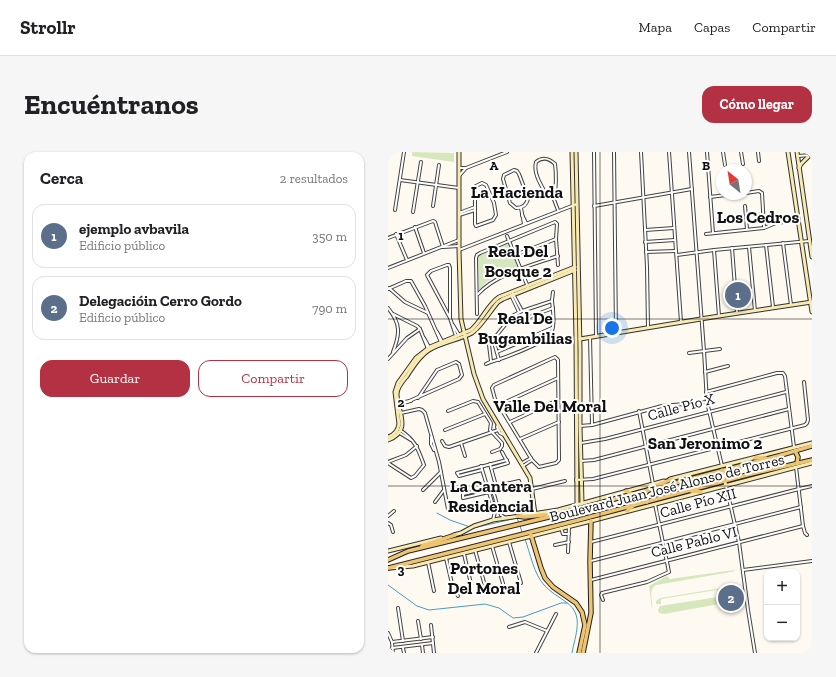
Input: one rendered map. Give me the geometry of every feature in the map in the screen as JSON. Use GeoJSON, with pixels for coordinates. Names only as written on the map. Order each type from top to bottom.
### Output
{"type":"FeatureCollection","features":[{"type":"Feature","properties":{"kind":"main road","name":"Boulevard Juan José Alonso de Torres"},"geometry":{"type":"LineString","coordinates":[[388,560],[418,548],[558,515],[722,468],[771,458],[794,449],[812,446]]}},
{"type":"Feature","properties":{"kind":"main road"},"geometry":{"type":"LineString","coordinates":[[794,449],[798,457],[797,465]]}},
{"type":"Feature","properties":{"kind":"main road"},"geometry":{"type":"LineString","coordinates":[[755,458],[771,458]]}},
{"type":"Feature","properties":{"kind":"main road","name":"Boulevard Juan José Alonso de Torres"},"geometry":{"type":"LineString","coordinates":[[388,568],[531,534],[725,481],[811,462]]}},
{"type":"Feature","properties":{"kind":"main road"},"geometry":{"type":"LineString","coordinates":[[647,502],[643,496],[647,490],[672,479]]}},
{"type":"Feature","properties":{"kind":"main road"},"geometry":{"type":"LineString","coordinates":[[626,491],[635,496],[636,500],[634,505],[627,511]]}},
{"type":"Feature","properties":{"kind":"main road"},"geometry":{"type":"LineString","coordinates":[[686,491],[701,492]]}},
{"type":"Feature","properties":{"kind":"main road"},"geometry":{"type":"LineString","coordinates":[[674,499],[682,492]]}},
{"type":"Feature","properties":{"kind":"main road"},"geometry":{"type":"LineString","coordinates":[[517,516],[525,518],[544,514],[558,515]]}},
{"type":"Feature","properties":{"kind":"main road"},"geometry":{"type":"LineString","coordinates":[[581,652],[590,620],[591,521]]}},
{"type":"Feature","properties":{"kind":"main road"},"geometry":{"type":"LineString","coordinates":[[531,534],[541,568],[546,578],[553,587],[576,604],[582,612],[585,626],[581,652]]}},
{"type":"Feature","properties":{"kind":"main road"},"geometry":{"type":"LineString","coordinates":[[418,548],[455,535]]}},
{"type":"Feature","properties":{"kind":"street"},"geometry":{"type":"LineString","coordinates":[[395,210],[404,152]]}},
{"type":"Feature","properties":{"kind":"street"},"geometry":{"type":"LineString","coordinates":[[459,152],[460,312],[474,374],[483,399],[530,478],[535,514]]}},
{"type":"Feature","properties":{"kind":"street"},"geometry":{"type":"LineString","coordinates":[[458,168],[466,168],[507,152]]}},
{"type":"Feature","properties":{"kind":"street"},"geometry":{"type":"LineString","coordinates":[[572,152],[574,277],[578,339],[575,426],[577,504]]}},
{"type":"Feature","properties":{"kind":"street"},"geometry":{"type":"LineString","coordinates":[[576,152],[582,503]]}},
{"type":"Feature","properties":{"kind":"street"},"geometry":{"type":"LineString","coordinates":[[594,152],[596,336]]}},
{"type":"Feature","properties":{"kind":"street"},"geometry":{"type":"LineString","coordinates":[[614,152],[616,333]]}},
{"type":"Feature","properties":{"kind":"street"},"geometry":{"type":"LineString","coordinates":[[641,152],[648,328]]}},
{"type":"Feature","properties":{"kind":"street"},"geometry":{"type":"LineString","coordinates":[[669,152],[681,322]]}},
{"type":"Feature","properties":{"kind":"street"},"geometry":{"type":"LineString","coordinates":[[689,152],[707,402],[739,542],[755,653]]}},
{"type":"Feature","properties":{"kind":"street"},"geometry":{"type":"LineString","coordinates":[[707,152],[713,233]]}},
{"type":"Feature","properties":{"kind":"street"},"geometry":{"type":"LineString","coordinates":[[723,152],[725,164]]}},
{"type":"Feature","properties":{"kind":"street"},"geometry":{"type":"LineString","coordinates":[[741,152],[743,164]]}},
{"type":"Feature","properties":{"kind":"street"},"geometry":{"type":"LineString","coordinates":[[758,152],[758,162]]}},
{"type":"Feature","properties":{"kind":"street"},"geometry":{"type":"LineString","coordinates":[[788,152],[812,312]]}},
{"type":"Feature","properties":{"kind":"street"},"geometry":{"type":"LineString","coordinates":[[811,155],[797,154],[812,257]]}},
{"type":"Feature","properties":{"kind":"street"},"geometry":{"type":"LineString","coordinates":[[799,168],[801,164],[811,155]]}},
{"type":"Feature","properties":{"kind":"street"},"geometry":{"type":"LineString","coordinates":[[553,197],[546,194],[537,174],[535,165],[536,162],[542,158],[550,160],[555,164],[556,188],[553,197],[558,210]]}},
{"type":"Feature","properties":{"kind":"street"},"geometry":{"type":"LineString","coordinates":[[414,212],[421,162]]}},
{"type":"Feature","properties":{"kind":"street"},"geometry":{"type":"LineString","coordinates":[[433,206],[439,165]]}},
{"type":"Feature","properties":{"kind":"street"},"geometry":{"type":"LineString","coordinates":[[459,176],[466,168]]}},
{"type":"Feature","properties":{"kind":"street"},"geometry":{"type":"LineString","coordinates":[[514,170],[519,174],[528,198],[526,204],[520,208],[516,208],[511,205],[502,179],[504,175],[514,170]]}},
{"type":"Feature","properties":{"kind":"street"},"geometry":{"type":"LineString","coordinates":[[400,180],[459,188]]}},
{"type":"Feature","properties":{"kind":"street"},"geometry":{"type":"LineString","coordinates":[[479,184],[484,184],[494,203],[496,215],[492,220],[476,226],[474,208],[475,188],[479,184]]}},
{"type":"Feature","properties":{"kind":"street"},"geometry":{"type":"LineString","coordinates":[[594,206],[692,189]]}},
{"type":"Feature","properties":{"kind":"street"},"geometry":{"type":"LineString","coordinates":[[752,192],[758,191],[762,193],[764,228]]}},
{"type":"Feature","properties":{"kind":"street"},"geometry":{"type":"LineString","coordinates":[[710,197],[716,196]]}},
{"type":"Feature","properties":{"kind":"street"},"geometry":{"type":"LineString","coordinates":[[441,247],[459,248],[577,204]]}},
{"type":"Feature","properties":{"kind":"street"},"geometry":{"type":"LineString","coordinates":[[745,206],[747,229]]}},
{"type":"Feature","properties":{"kind":"street"},"geometry":{"type":"LineString","coordinates":[[459,214],[474,208]]}},
{"type":"Feature","properties":{"kind":"street"},"geometry":{"type":"LineString","coordinates":[[520,208],[525,223]]}},
{"type":"Feature","properties":{"kind":"street"},"geometry":{"type":"LineString","coordinates":[[706,234],[764,228],[776,223],[799,220]]}},
{"type":"Feature","properties":{"kind":"street"},"geometry":{"type":"LineString","coordinates":[[388,238],[433,221],[441,247]]}},
{"type":"Feature","properties":{"kind":"street"},"geometry":{"type":"LineString","coordinates":[[478,314],[476,258],[480,253],[555,222],[557,224],[556,239],[558,265]]}},
{"type":"Feature","properties":{"kind":"street"},"geometry":{"type":"LineString","coordinates":[[414,227],[424,253]]}},
{"type":"Feature","properties":{"kind":"street"},"geometry":{"type":"LineString","coordinates":[[645,230],[674,228]]}},
{"type":"Feature","properties":{"kind":"street"},"geometry":{"type":"LineString","coordinates":[[396,234],[406,260]]}},
{"type":"Feature","properties":{"kind":"street"},"geometry":{"type":"LineString","coordinates":[[507,236],[528,286]]}},
{"type":"Feature","properties":{"kind":"street"},"geometry":{"type":"LineString","coordinates":[[515,255],[556,239]]}},
{"type":"Feature","properties":{"kind":"street"},"geometry":{"type":"LineString","coordinates":[[388,268],[459,240]]}},
{"type":"Feature","properties":{"kind":"street"},"geometry":{"type":"LineString","coordinates":[[645,242],[675,240]]}},
{"type":"Feature","properties":{"kind":"street"},"geometry":{"type":"LineString","coordinates":[[676,255],[809,241]]}},
{"type":"Feature","properties":{"kind":"street"},"geometry":{"type":"LineString","coordinates":[[783,243],[791,305]]}},
{"type":"Feature","properties":{"kind":"street"},"geometry":{"type":"LineString","coordinates":[[766,245],[773,308]]}},
{"type":"Feature","properties":{"kind":"street"},"geometry":{"type":"LineString","coordinates":[[749,247],[755,311]]}},
{"type":"Feature","properties":{"kind":"street"},"geometry":{"type":"LineString","coordinates":[[732,248],[737,313]]}},
{"type":"Feature","properties":{"kind":"street"},"geometry":{"type":"LineString","coordinates":[[714,250],[719,316]]}},
{"type":"Feature","properties":{"kind":"street"},"geometry":{"type":"LineString","coordinates":[[646,252],[676,251]]}},
{"type":"Feature","properties":{"kind":"street"},"geometry":{"type":"LineString","coordinates":[[478,295],[492,282],[558,256]]}},
{"type":"Feature","properties":{"kind":"street"},"geometry":{"type":"LineString","coordinates":[[450,318],[450,268],[449,265],[447,265],[431,271],[427,275],[450,318],[458,337]]}},
{"type":"Feature","properties":{"kind":"street"},"geometry":{"type":"LineString","coordinates":[[558,275],[567,273],[578,267]]}},
{"type":"Feature","properties":{"kind":"street"},"geometry":{"type":"LineString","coordinates":[[388,438],[398,431],[400,414],[394,395],[398,383],[416,358],[429,348],[472,332],[498,302],[511,293],[574,269]]}},
{"type":"Feature","properties":{"kind":"street"},"geometry":{"type":"LineString","coordinates":[[567,273],[574,277]]}},
{"type":"Feature","properties":{"kind":"street"},"geometry":{"type":"LineString","coordinates":[[428,314],[401,299],[389,288],[406,281],[411,281],[428,314],[442,343]]}},
{"type":"Feature","properties":{"kind":"street"},"geometry":{"type":"LineString","coordinates":[[486,364],[490,361],[499,360],[522,350],[547,338],[550,335],[552,328],[553,292]]}},
{"type":"Feature","properties":{"kind":"street"},"geometry":{"type":"LineString","coordinates":[[511,293],[520,312]]}},
{"type":"Feature","properties":{"kind":"street"},"geometry":{"type":"LineString","coordinates":[[490,361],[488,346],[508,320],[520,312],[552,301]]}},
{"type":"Feature","properties":{"kind":"street"},"geometry":{"type":"LineString","coordinates":[[578,339],[811,302]]}},
{"type":"Feature","properties":{"kind":"street"},"geometry":{"type":"LineString","coordinates":[[388,308],[393,314],[399,331],[393,352]]}},
{"type":"Feature","properties":{"kind":"street"},"geometry":{"type":"LineString","coordinates":[[508,320],[514,322],[553,308]]}},
{"type":"Feature","properties":{"kind":"street"},"geometry":{"type":"LineString","coordinates":[[393,314],[415,324],[420,329],[429,348]]}},
{"type":"Feature","properties":{"kind":"street"},"geometry":{"type":"LineString","coordinates":[[497,352],[552,328]]}},
{"type":"Feature","properties":{"kind":"street"},"geometry":{"type":"LineString","coordinates":[[388,359],[407,338],[420,329]]}},
{"type":"Feature","properties":{"kind":"street"},"geometry":{"type":"LineString","coordinates":[[590,337],[592,424]]}},
{"type":"Feature","properties":{"kind":"street"},"geometry":{"type":"LineString","coordinates":[[493,339],[499,360]]}},
{"type":"Feature","properties":{"kind":"street"},"geometry":{"type":"LineString","coordinates":[[689,353],[720,349]]}},
{"type":"Feature","properties":{"kind":"street"},"geometry":{"type":"LineString","coordinates":[[553,358],[556,358],[558,360],[558,400],[559,461],[540,467],[537,466],[532,459],[499,405],[492,392],[492,388],[493,386],[553,358]]}},
{"type":"Feature","properties":{"kind":"street"},"geometry":{"type":"LineString","coordinates":[[397,404],[418,398],[459,379],[462,375],[459,364],[456,362],[437,370],[418,398]]}},
{"type":"Feature","properties":{"kind":"street"},"geometry":{"type":"LineString","coordinates":[[705,372],[728,366]]}},
{"type":"Feature","properties":{"kind":"street"},"geometry":{"type":"LineString","coordinates":[[706,392],[777,373],[784,374],[794,449]]}},
{"type":"Feature","properties":{"kind":"street"},"geometry":{"type":"LineString","coordinates":[[499,405],[558,378]]}},
{"type":"Feature","properties":{"kind":"street"},"geometry":{"type":"LineString","coordinates":[[576,480],[593,479],[804,425],[808,422],[804,382]]}},
{"type":"Feature","properties":{"kind":"street","name":"Calle Pío X"},"geometry":{"type":"LineString","coordinates":[[581,443],[593,442],[786,392]]}},
{"type":"Feature","properties":{"kind":"street"},"geometry":{"type":"LineString","coordinates":[[510,422],[558,400]]}},
{"type":"Feature","properties":{"kind":"street"},"geometry":{"type":"LineString","coordinates":[[448,411],[473,401],[477,401],[491,424],[490,429],[492,433],[501,442],[502,446],[500,449],[492,452]]}},
{"type":"Feature","properties":{"kind":"street"},"geometry":{"type":"LineString","coordinates":[[575,426],[592,424],[667,405],[707,402]]}},
{"type":"Feature","properties":{"kind":"street"},"geometry":{"type":"LineString","coordinates":[[400,414],[418,409],[425,413],[441,472],[448,509]]}},
{"type":"Feature","properties":{"kind":"street"},"geometry":{"type":"LineString","coordinates":[[581,461],[594,460],[789,409]]}},
{"type":"Feature","properties":{"kind":"street"},"geometry":{"type":"LineString","coordinates":[[639,411],[653,484]]}},
{"type":"Feature","properties":{"kind":"street"},"geometry":{"type":"LineString","coordinates":[[445,430],[485,414]]}},
{"type":"Feature","properties":{"kind":"street"},"geometry":{"type":"LineString","coordinates":[[520,439],[559,422]]}},
{"type":"Feature","properties":{"kind":"street"},"geometry":{"type":"LineString","coordinates":[[498,424],[498,430],[501,434],[504,434]]}},
{"type":"Feature","properties":{"kind":"street"},"geometry":{"type":"LineString","coordinates":[[442,441],[447,447],[498,430]]}},
{"type":"Feature","properties":{"kind":"street"},"geometry":{"type":"LineString","coordinates":[[388,462],[409,478],[413,477],[424,465],[417,446],[413,440],[398,431]]}},
{"type":"Feature","properties":{"kind":"street","name":"Boulevard Juan José Alonso de Torres"},"geometry":{"type":"LineString","coordinates":[[388,551],[455,535],[470,527],[493,520],[535,514],[582,503],[794,449],[812,442]]}},
{"type":"Feature","properties":{"kind":"street"},"geometry":{"type":"LineString","coordinates":[[462,443],[465,456]]}},
{"type":"Feature","properties":{"kind":"street"},"geometry":{"type":"LineString","coordinates":[[388,462],[406,455],[417,446]]}},
{"type":"Feature","properties":{"kind":"street"},"geometry":{"type":"LineString","coordinates":[[502,452],[507,460]]}},
{"type":"Feature","properties":{"kind":"street"},"geometry":{"type":"LineString","coordinates":[[522,465],[532,459]]}},
{"type":"Feature","properties":{"kind":"street"},"geometry":{"type":"LineString","coordinates":[[482,470],[459,476],[457,473],[507,460]]}},
{"type":"Feature","properties":{"kind":"street"},"geometry":{"type":"LineString","coordinates":[[491,468],[507,464],[507,460]]}},
{"type":"Feature","properties":{"kind":"street"},"geometry":{"type":"LineString","coordinates":[[490,464],[496,486],[494,491],[499,511],[504,518]]}},
{"type":"Feature","properties":{"kind":"street"},"geometry":{"type":"LineString","coordinates":[[797,465],[804,533],[807,534]]}},
{"type":"Feature","properties":{"kind":"street","name":"Boulevard Juan José Alonso de Torres"},"geometry":{"type":"LineString","coordinates":[[531,534],[591,521],[726,486],[797,465]]}},
{"type":"Feature","properties":{"kind":"street"},"geometry":{"type":"LineString","coordinates":[[481,466],[495,512],[493,520]]}},
{"type":"Feature","properties":{"kind":"street"},"geometry":{"type":"LineString","coordinates":[[423,490],[441,472]]}},
{"type":"Feature","properties":{"kind":"street"},"geometry":{"type":"LineString","coordinates":[[518,481],[520,484],[463,498],[463,494],[496,486],[518,481]]}},
{"type":"Feature","properties":{"kind":"street"},"geometry":{"type":"LineString","coordinates":[[532,489],[565,481]]}},
{"type":"Feature","properties":{"kind":"street","name":"Calle Pío XII"},"geometry":{"type":"LineString","coordinates":[[590,543],[812,486]]}},
{"type":"Feature","properties":{"kind":"street"},"geometry":{"type":"LineString","coordinates":[[435,502],[444,490]]}},
{"type":"Feature","properties":{"kind":"street"},"geometry":{"type":"LineString","coordinates":[[604,600],[601,595],[602,593],[648,582],[669,572],[655,504]]}},
{"type":"Feature","properties":{"kind":"street"},"geometry":{"type":"LineString","coordinates":[[590,561],[801,507]]}},
{"type":"Feature","properties":{"kind":"street"},"geometry":{"type":"LineString","coordinates":[[388,516],[394,511]]}},
{"type":"Feature","properties":{"kind":"street"},"geometry":{"type":"LineString","coordinates":[[388,523],[391,525],[392,532]]}},
{"type":"Feature","properties":{"kind":"street"},"geometry":{"type":"LineString","coordinates":[[568,552],[569,526]]}},
{"type":"Feature","properties":{"kind":"street","name":"Calle Pablo VI"},"geometry":{"type":"LineString","coordinates":[[590,580],[803,526]]}},
{"type":"Feature","properties":{"kind":"street"},"geometry":{"type":"LineString","coordinates":[[561,528],[563,534],[569,534]]}},
{"type":"Feature","properties":{"kind":"street","name":"Boulevard Juan José Alonso de Torres"},"geometry":{"type":"LineString","coordinates":[[388,568],[406,567],[428,562],[509,541],[520,536]]}},
{"type":"Feature","properties":{"kind":"street"},"geometry":{"type":"LineString","coordinates":[[509,541],[521,583]]}},
{"type":"Feature","properties":{"kind":"street"},"geometry":{"type":"LineString","coordinates":[[555,546],[569,542]]}},
{"type":"Feature","properties":{"kind":"street"},"geometry":{"type":"LineString","coordinates":[[492,545],[504,587]]}},
{"type":"Feature","properties":{"kind":"street"},"geometry":{"type":"LineString","coordinates":[[475,549],[487,593]]}},
{"type":"Feature","properties":{"kind":"street"},"geometry":{"type":"LineString","coordinates":[[464,552],[471,584]]}},
{"type":"Feature","properties":{"kind":"street"},"geometry":{"type":"LineString","coordinates":[[446,557],[453,588],[458,596]]}},
{"type":"Feature","properties":{"kind":"street"},"geometry":{"type":"LineString","coordinates":[[743,570],[812,561]]}},
{"type":"Feature","properties":{"kind":"street"},"geometry":{"type":"LineString","coordinates":[[428,562],[434,591]]}},
{"type":"Feature","properties":{"kind":"street"},"geometry":{"type":"LineString","coordinates":[[398,608],[403,641]]}},
{"type":"Feature","properties":{"kind":"street"},"geometry":{"type":"LineString","coordinates":[[536,653],[556,614]]}},
{"type":"Feature","properties":{"kind":"street"},"geometry":{"type":"LineString","coordinates":[[418,621],[421,639]]}},
{"type":"Feature","properties":{"kind":"street"},"geometry":{"type":"LineString","coordinates":[[509,627],[525,622],[547,631]]}},
{"type":"Feature","properties":{"kind":"street"},"geometry":{"type":"LineString","coordinates":[[431,625],[434,653]]}},
{"type":"Feature","properties":{"kind":"street"},"geometry":{"type":"LineString","coordinates":[[388,633],[392,642],[393,653]]}},
{"type":"Feature","properties":{"kind":"street"},"geometry":{"type":"LineString","coordinates":[[392,642],[433,637]]}},
{"type":"Feature","properties":{"kind":"street"},"geometry":{"type":"LineString","coordinates":[[392,648],[403,648],[433,643]]}},
{"type":"Feature","properties":{"kind":"street"},"geometry":{"type":"LineString","coordinates":[[422,645],[423,653]]}},
{"type":"Feature","properties":{"kind":"street"},"geometry":{"type":"LineString","coordinates":[[403,648],[404,653]]}},
{"type":"Feature","properties":{"kind":"green space"},"geometry":{"type":"Polygon","coordinates":[[[412,152],[454,153],[454,162],[412,156],[412,152]]]}},
{"type":"Feature","properties":{"kind":"green space"},"geometry":{"type":"Polygon","coordinates":[[[508,243],[518,268],[488,281],[479,290],[478,256],[508,243]]]}},
{"type":"Feature","properties":{"kind":"green space"},"geometry":{"type":"Polygon","coordinates":[[[735,571],[656,585],[653,587],[651,593],[652,609],[649,586],[667,576],[670,579],[735,571]]]}},
{"type":"Feature","properties":{"kind":"green space"},"geometry":{"type":"Polygon","coordinates":[[[722,588],[721,592],[718,594],[717,590],[661,599],[661,604],[656,604],[656,601],[660,598],[722,588]]]}},
{"type":"Feature","properties":{"kind":"green space"},"geometry":{"type":"Polygon","coordinates":[[[721,597],[722,603],[664,614],[659,613],[658,610],[660,606],[721,597]]]}},
{"type":"Feature","properties":{"kind":"waterway"},"geometry":{"type":"LineString","coordinates":[[437,513],[450,520],[470,527]]}},
{"type":"Feature","properties":{"kind":"waterway"},"geometry":{"type":"LineString","coordinates":[[473,528],[517,518],[519,523]]}},
{"type":"Feature","properties":{"kind":"waterway"},"geometry":{"type":"LineString","coordinates":[[520,526],[522,532]]}},
{"type":"Feature","properties":{"kind":"waterway"},"geometry":{"type":"LineString","coordinates":[[525,539],[535,569],[544,585],[572,607],[575,613],[577,626],[572,653]]}},
{"type":"Feature","properties":{"kind":"waterway"},"geometry":{"type":"LineString","coordinates":[[388,585],[417,606],[429,610],[485,604],[499,608],[513,618],[523,617],[561,603],[567,603]]}},
{"type":"Feature","properties":{"kind":"place","name":"ejemplo avbavila"},"geometry":{"type":"Point","coordinates":[738,295]}},
{"type":"Feature","properties":{"kind":"place","name":"Delegacióin Cerro Gordo"},"geometry":{"type":"Point","coordinates":[731,598]}},
{"type":"Feature","properties":{"kind":"district","name":"La Hacienda"},"geometry":{"type":"Point","coordinates":[517,192]}},
{"type":"Feature","properties":{"kind":"district","name":"Los Cedros"},"geometry":{"type":"Point","coordinates":[758,217]}},
{"type":"Feature","properties":{"kind":"district","name":"Real Del Bosque 2"},"geometry":{"type":"Point","coordinates":[518,261]}},
{"type":"Feature","properties":{"kind":"district","name":"Real De Bugambilias"},"geometry":{"type":"Point","coordinates":[525,328]}},
{"type":"Feature","properties":{"kind":"district","name":"Valle Del Moral"},"geometry":{"type":"Point","coordinates":[550,406]}},
{"type":"Feature","properties":{"kind":"district","name":"San Jeronimo 2"},"geometry":{"type":"Point","coordinates":[705,443]}},
{"type":"Feature","properties":{"kind":"district","name":"La Cantera Residencial"},"geometry":{"type":"Point","coordinates":[491,496]}},
{"type":"Feature","properties":{"kind":"district","name":"Portones Del Moral"},"geometry":{"type":"Point","coordinates":[484,578]}}]}
